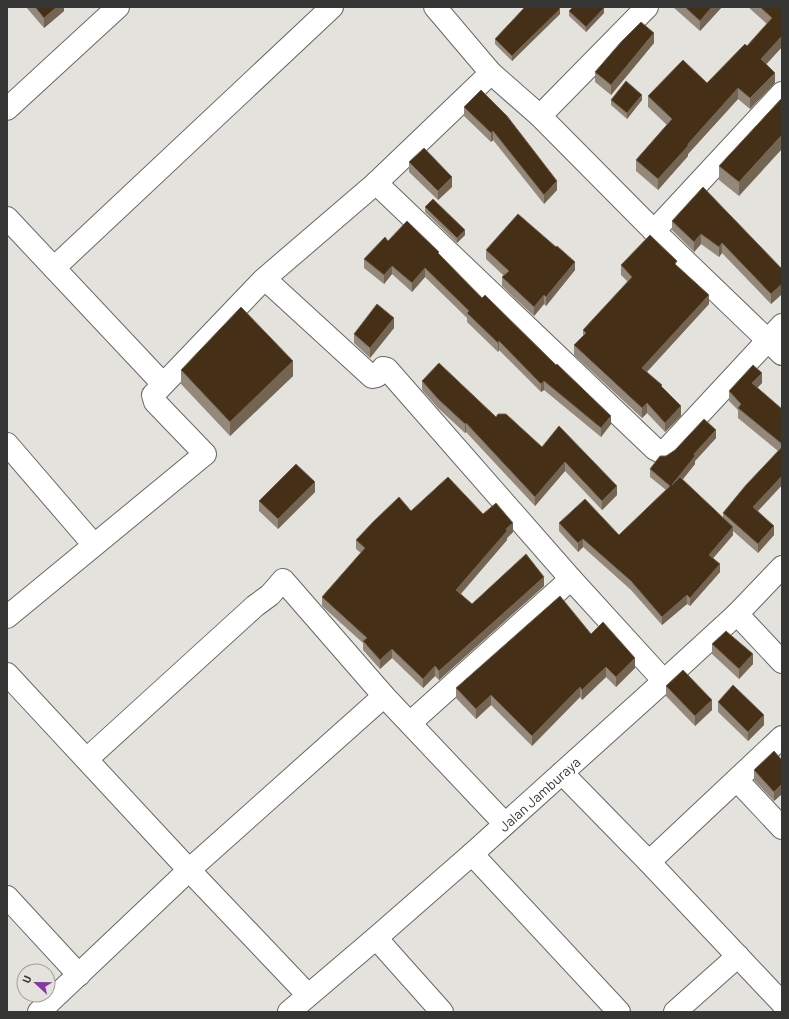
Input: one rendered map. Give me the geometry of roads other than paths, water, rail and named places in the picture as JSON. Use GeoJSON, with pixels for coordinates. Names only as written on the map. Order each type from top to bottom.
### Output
{"type":"FeatureCollection","features":[{"type":"Feature","properties":{"kind":"street"},"geometry":{"type":"LineString","coordinates":[[54,268],[332,7]]}},
{"type":"Feature","properties":{"kind":"street"},"geometry":{"type":"LineString","coordinates":[[376,183],[655,449],[661,452],[666,450],[777,340],[654,231],[540,116],[491,73],[435,7]]}},
{"type":"Feature","properties":{"kind":"street"},"geometry":{"type":"LineString","coordinates":[[540,116],[647,7]]}},
{"type":"Feature","properties":{"kind":"street"},"geometry":{"type":"LineString","coordinates":[[7,109],[111,9]]}},
{"type":"Feature","properties":{"kind":"street"},"geometry":{"type":"LineString","coordinates":[[7,617],[205,454],[155,402],[153,395],[265,279],[376,183],[491,73]]}},
{"type":"Feature","properties":{"kind":"street"},"geometry":{"type":"LineString","coordinates":[[654,231],[782,93]]}},
{"type":"Feature","properties":{"kind":"street"},"geometry":{"type":"LineString","coordinates":[[7,218],[163,384]]}},
{"type":"Feature","properties":{"kind":"street"},"geometry":{"type":"LineString","coordinates":[[265,279],[372,377],[377,376],[383,368],[387,369],[571,579],[664,681]]}},
{"type":"Feature","properties":{"kind":"street"},"geometry":{"type":"LineString","coordinates":[[7,444],[94,545]]}},
{"type":"Feature","properties":{"kind":"street","name":"Jalan Jamburaya"},"geometry":{"type":"LineString","coordinates":[[289,1012],[472,854],[664,681],[737,614],[782,566]]}},
{"type":"Feature","properties":{"kind":"street"},"geometry":{"type":"LineString","coordinates":[[410,723],[571,579]]}},
{"type":"Feature","properties":{"kind":"street"},"geometry":{"type":"LineString","coordinates":[[87,759],[255,606],[270,595],[283,580],[384,696],[505,824]]}},
{"type":"Feature","properties":{"kind":"street"},"geometry":{"type":"LineString","coordinates":[[737,614],[782,662]]}},
{"type":"Feature","properties":{"kind":"street"},"geometry":{"type":"LineString","coordinates":[[7,674],[189,870],[308,995]]}},
{"type":"Feature","properties":{"kind":"street"},"geometry":{"type":"LineString","coordinates":[[39,1012],[189,870],[384,696]]}},
{"type":"Feature","properties":{"kind":"street"},"geometry":{"type":"LineString","coordinates":[[649,862],[782,737]]}},
{"type":"Feature","properties":{"kind":"street"},"geometry":{"type":"LineString","coordinates":[[562,773],[649,862],[782,1003]]}},
{"type":"Feature","properties":{"kind":"street"},"geometry":{"type":"LineString","coordinates":[[737,780],[782,828]]}},
{"type":"Feature","properties":{"kind":"street"},"geometry":{"type":"LineString","coordinates":[[472,854],[619,1012]]}},
{"type":"Feature","properties":{"kind":"street"},"geometry":{"type":"LineString","coordinates":[[7,897],[79,975]]}},
{"type":"Feature","properties":{"kind":"street"},"geometry":{"type":"LineString","coordinates":[[376,938],[442,1012]]}},
{"type":"Feature","properties":{"kind":"street"},"geometry":{"type":"LineString","coordinates":[[675,1012],[738,956]]}}]}
